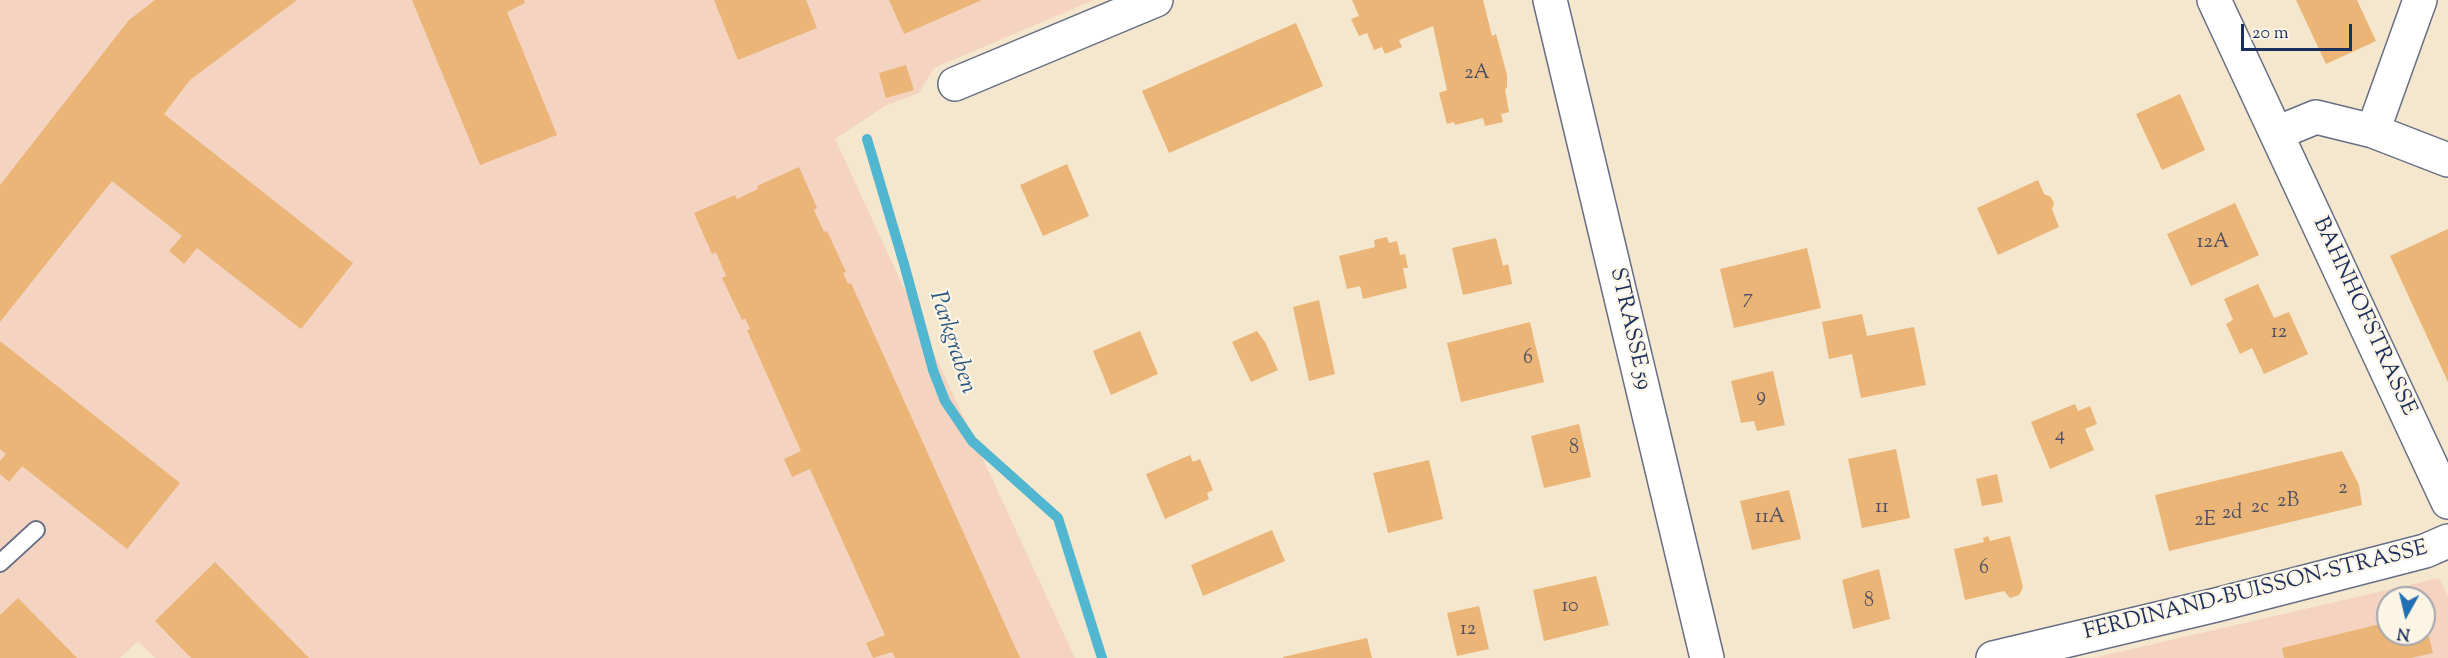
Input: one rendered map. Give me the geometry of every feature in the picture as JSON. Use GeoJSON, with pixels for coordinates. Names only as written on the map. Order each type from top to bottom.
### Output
{"type":"FeatureCollection","features":[{"type":"Feature","properties":{"kind":"street"},"geometry":{"type":"LineString","coordinates":[[955,84],[1156,0]]}},
{"type":"Feature","properties":{"kind":"street","name":"STRASSE 59"},"geometry":{"type":"LineString","coordinates":[[1550,0],[1707,658]]}},
{"type":"Feature","properties":{"kind":"street","name":"BAHNHOFSTRASSE"},"geometry":{"type":"LineString","coordinates":[[2214,0],[2448,502]]}},
{"type":"Feature","properties":{"kind":"street"},"geometry":{"type":"LineString","coordinates":[[2373,131],[2420,0]]}},
{"type":"Feature","properties":{"kind":"street"},"geometry":{"type":"LineString","coordinates":[[2277,133],[2316,117],[2373,131],[2448,160]]}},
{"type":"Feature","properties":{"kind":"street","name":"FERDINAND-BUISSON-STRASSE"},"geometry":{"type":"LineString","coordinates":[[1993,658],[2216,605],[2448,542]]}},
{"type":"Feature","properties":{"kind":"lane"},"geometry":{"type":"LineString","coordinates":[[0,563],[36,530]]}},
{"type":"Feature","properties":{"kind":"shaded area"},"geometry":{"type":"Polygon","coordinates":[[[0,0],[1094,0],[934,68],[919,93],[885,106],[835,139],[1075,658],[155,658],[138,641],[120,658],[0,658],[0,0]]]}},
{"type":"Feature","properties":{"kind":"shaded area"},"geometry":{"type":"Polygon","coordinates":[[[2439,578],[2448,596],[2448,658],[2093,658],[2376,593],[2376,646],[2436,646],[2436,586],[2404,586],[2439,578]]]}},
{"type":"Feature","properties":{"kind":"building"},"geometry":{"type":"Polygon","coordinates":[[[155,0],[297,0],[190,80],[164,114],[353,263],[301,329],[197,248],[184,264],[169,251],[182,236],[112,181],[0,322],[0,185],[129,20],[155,0]]]}},
{"type":"Feature","properties":{"kind":"building"},"geometry":{"type":"Polygon","coordinates":[[[412,0],[524,0],[525,3],[507,12],[557,135],[480,165],[412,0]]]}},
{"type":"Feature","properties":{"kind":"building"},"geometry":{"type":"Polygon","coordinates":[[[714,0],[806,0],[817,28],[738,60],[714,0]]]}},
{"type":"Feature","properties":{"kind":"building"},"geometry":{"type":"Polygon","coordinates":[[[889,0],[982,0],[904,34],[889,0]]]}},
{"type":"Feature","properties":{"kind":"building"},"geometry":{"type":"Polygon","coordinates":[[[1352,0],[1483,0],[1492,36],[1496,34],[1507,75],[1507,88],[1505,89],[1509,112],[1501,114],[1503,122],[1485,126],[1483,118],[1455,125],[1454,122],[1447,124],[1439,93],[1447,90],[1433,26],[1399,40],[1402,47],[1385,54],[1382,47],[1374,50],[1367,33],[1359,36],[1351,19],[1359,16],[1352,0]]]}},
{"type":"Feature","properties":{"kind":"building"},"geometry":{"type":"Polygon","coordinates":[[[2296,0],[2357,0],[2376,41],[2326,64],[2296,0]]]}},
{"type":"Feature","properties":{"kind":"building"},"geometry":{"type":"Polygon","coordinates":[[[1296,23],[1323,86],[1169,153],[1142,91],[1296,23]]]}},
{"type":"Feature","properties":{"kind":"building"},"geometry":{"type":"Polygon","coordinates":[[[906,65],[914,90],[886,98],[879,73],[906,65]]]}},
{"type":"Feature","properties":{"kind":"building"},"geometry":{"type":"Polygon","coordinates":[[[2180,94],[2205,150],[2162,170],[2136,114],[2180,94]]]}},
{"type":"Feature","properties":{"kind":"building"},"geometry":{"type":"Polygon","coordinates":[[[1067,164],[1089,216],[1043,236],[1020,185],[1067,164]]]}},
{"type":"Feature","properties":{"kind":"building"},"geometry":{"type":"Polygon","coordinates":[[[799,167],[817,208],[814,210],[824,232],[827,231],[846,272],[843,273],[848,284],[851,283],[1020,658],[895,658],[892,652],[873,658],[866,643],[885,635],[810,469],[792,477],[784,459],[801,451],[747,330],[750,329],[745,318],[742,320],[722,278],[726,276],[716,252],[712,254],[694,213],[735,195],[737,199],[758,189],[757,186],[799,167]]]}},
{"type":"Feature","properties":{"kind":"building"},"geometry":{"type":"Polygon","coordinates":[[[2038,180],[2044,194],[2051,197],[2054,203],[2052,209],[2059,227],[1998,255],[1977,208],[2038,180]]]}},
{"type":"Feature","properties":{"kind":"building"},"geometry":{"type":"Polygon","coordinates":[[[2235,203],[2259,255],[2191,286],[2167,234],[2235,203]]]}},
{"type":"Feature","properties":{"kind":"building"},"geometry":{"type":"Polygon","coordinates":[[[2448,229],[2448,382],[2390,256],[2448,229]]]}},
{"type":"Feature","properties":{"kind":"building"},"geometry":{"type":"Polygon","coordinates":[[[1387,237],[1389,243],[1397,241],[1400,255],[1405,254],[1408,268],[1403,268],[1407,288],[1363,299],[1360,286],[1347,289],[1339,256],[1375,247],[1374,240],[1387,237]]]}},
{"type":"Feature","properties":{"kind":"building"},"geometry":{"type":"Polygon","coordinates":[[[1496,238],[1503,266],[1508,264],[1512,284],[1463,295],[1452,248],[1496,238]]]}},
{"type":"Feature","properties":{"kind":"building"},"geometry":{"type":"Polygon","coordinates":[[[1807,248],[1821,308],[1734,328],[1720,269],[1807,248]]]}},
{"type":"Feature","properties":{"kind":"building"},"geometry":{"type":"Polygon","coordinates":[[[2258,284],[2274,318],[2289,312],[2308,354],[2264,374],[2252,348],[2240,354],[2226,324],[2233,320],[2224,299],[2258,284]]]}},
{"type":"Feature","properties":{"kind":"building"},"geometry":{"type":"Polygon","coordinates":[[[1319,300],[1335,374],[1309,381],[1293,307],[1319,300]]]}},
{"type":"Feature","properties":{"kind":"building"},"geometry":{"type":"Polygon","coordinates":[[[1862,314],[1867,336],[1914,327],[1926,385],[1861,398],[1852,354],[1829,359],[1822,322],[1862,314]]]}},
{"type":"Feature","properties":{"kind":"building"},"geometry":{"type":"Polygon","coordinates":[[[1530,322],[1544,382],[1461,402],[1447,343],[1530,322]]]}},
{"type":"Feature","properties":{"kind":"building"},"geometry":{"type":"Polygon","coordinates":[[[1140,331],[1158,374],[1111,395],[1093,351],[1140,331]]]}},
{"type":"Feature","properties":{"kind":"building"},"geometry":{"type":"Polygon","coordinates":[[[1257,331],[1265,342],[1278,370],[1251,382],[1232,342],[1257,331]]]}},
{"type":"Feature","properties":{"kind":"building"},"geometry":{"type":"Polygon","coordinates":[[[0,341],[180,483],[127,549],[22,466],[9,482],[0,474],[0,461],[6,454],[0,449],[0,341]]]}},
{"type":"Feature","properties":{"kind":"building"},"geometry":{"type":"Polygon","coordinates":[[[1773,371],[1785,425],[1757,431],[1754,421],[1741,423],[1731,381],[1773,371]]]}},
{"type":"Feature","properties":{"kind":"building"},"geometry":{"type":"Polygon","coordinates":[[[2075,404],[2078,411],[2090,406],[2097,424],[2085,429],[2094,450],[2050,469],[2031,422],[2075,404]]]}},
{"type":"Feature","properties":{"kind":"building"},"geometry":{"type":"Polygon","coordinates":[[[1579,424],[1591,477],[1544,488],[1531,436],[1579,424]]]}},
{"type":"Feature","properties":{"kind":"building"},"geometry":{"type":"Polygon","coordinates":[[[1896,449],[1910,518],[1862,528],[1848,459],[1896,449]]]}},
{"type":"Feature","properties":{"kind":"building"},"geometry":{"type":"Polygon","coordinates":[[[2342,451],[2359,485],[2362,505],[2169,551],[2155,495],[2342,451]]]}},
{"type":"Feature","properties":{"kind":"building"},"geometry":{"type":"Polygon","coordinates":[[[1190,455],[1193,462],[1200,459],[1213,490],[1207,493],[1209,499],[1165,519],[1146,474],[1190,455]]]}},
{"type":"Feature","properties":{"kind":"building"},"geometry":{"type":"Polygon","coordinates":[[[1429,460],[1443,519],[1388,533],[1373,473],[1429,460]]]}},
{"type":"Feature","properties":{"kind":"building"},"geometry":{"type":"Polygon","coordinates":[[[1997,474],[2003,502],[1982,506],[1976,479],[1997,474]]]}},
{"type":"Feature","properties":{"kind":"building"},"geometry":{"type":"Polygon","coordinates":[[[1789,490],[1801,539],[1752,550],[1740,501],[1789,490]]]}},
{"type":"Feature","properties":{"kind":"building"},"geometry":{"type":"Polygon","coordinates":[[[1272,530],[1285,561],[1203,596],[1191,565],[1272,530]]]}},
{"type":"Feature","properties":{"kind":"building"},"geometry":{"type":"Polygon","coordinates":[[[1988,536],[1990,541],[2010,536],[2023,587],[2019,595],[2010,598],[2004,591],[1965,600],[1954,549],[1984,542],[1983,538],[1988,536]]]}},
{"type":"Feature","properties":{"kind":"building"},"geometry":{"type":"Polygon","coordinates":[[[215,562],[309,658],[191,658],[155,621],[215,562]]]}},
{"type":"Feature","properties":{"kind":"building"},"geometry":{"type":"Polygon","coordinates":[[[1879,569],[1890,619],[1853,629],[1842,580],[1879,569]]]}},
{"type":"Feature","properties":{"kind":"building"},"geometry":{"type":"Polygon","coordinates":[[[1596,576],[1609,625],[1544,641],[1533,590],[1596,576]]]}},
{"type":"Feature","properties":{"kind":"building"},"geometry":{"type":"Polygon","coordinates":[[[18,598],[77,658],[0,658],[0,615],[18,598]]]}},
{"type":"Feature","properties":{"kind":"building"},"geometry":{"type":"Polygon","coordinates":[[[1479,606],[1489,649],[1457,656],[1447,613],[1479,606]]]}},
{"type":"Feature","properties":{"kind":"building"},"geometry":{"type":"Polygon","coordinates":[[[2376,625],[2376,646],[2431,646],[2433,653],[2411,658],[2284,658],[2282,648],[2376,625]]]}},
{"type":"Feature","properties":{"kind":"building"},"geometry":{"type":"Polygon","coordinates":[[[1367,638],[1372,658],[1283,658],[1283,657],[1367,638]]]}},
{"type":"Feature","properties":{"kind":"waterway","name":"Parkgraben"},"geometry":{"type":"LineString","coordinates":[[867,139],[933,370],[945,401],[972,441],[1058,518],[1102,658]]}}]}
